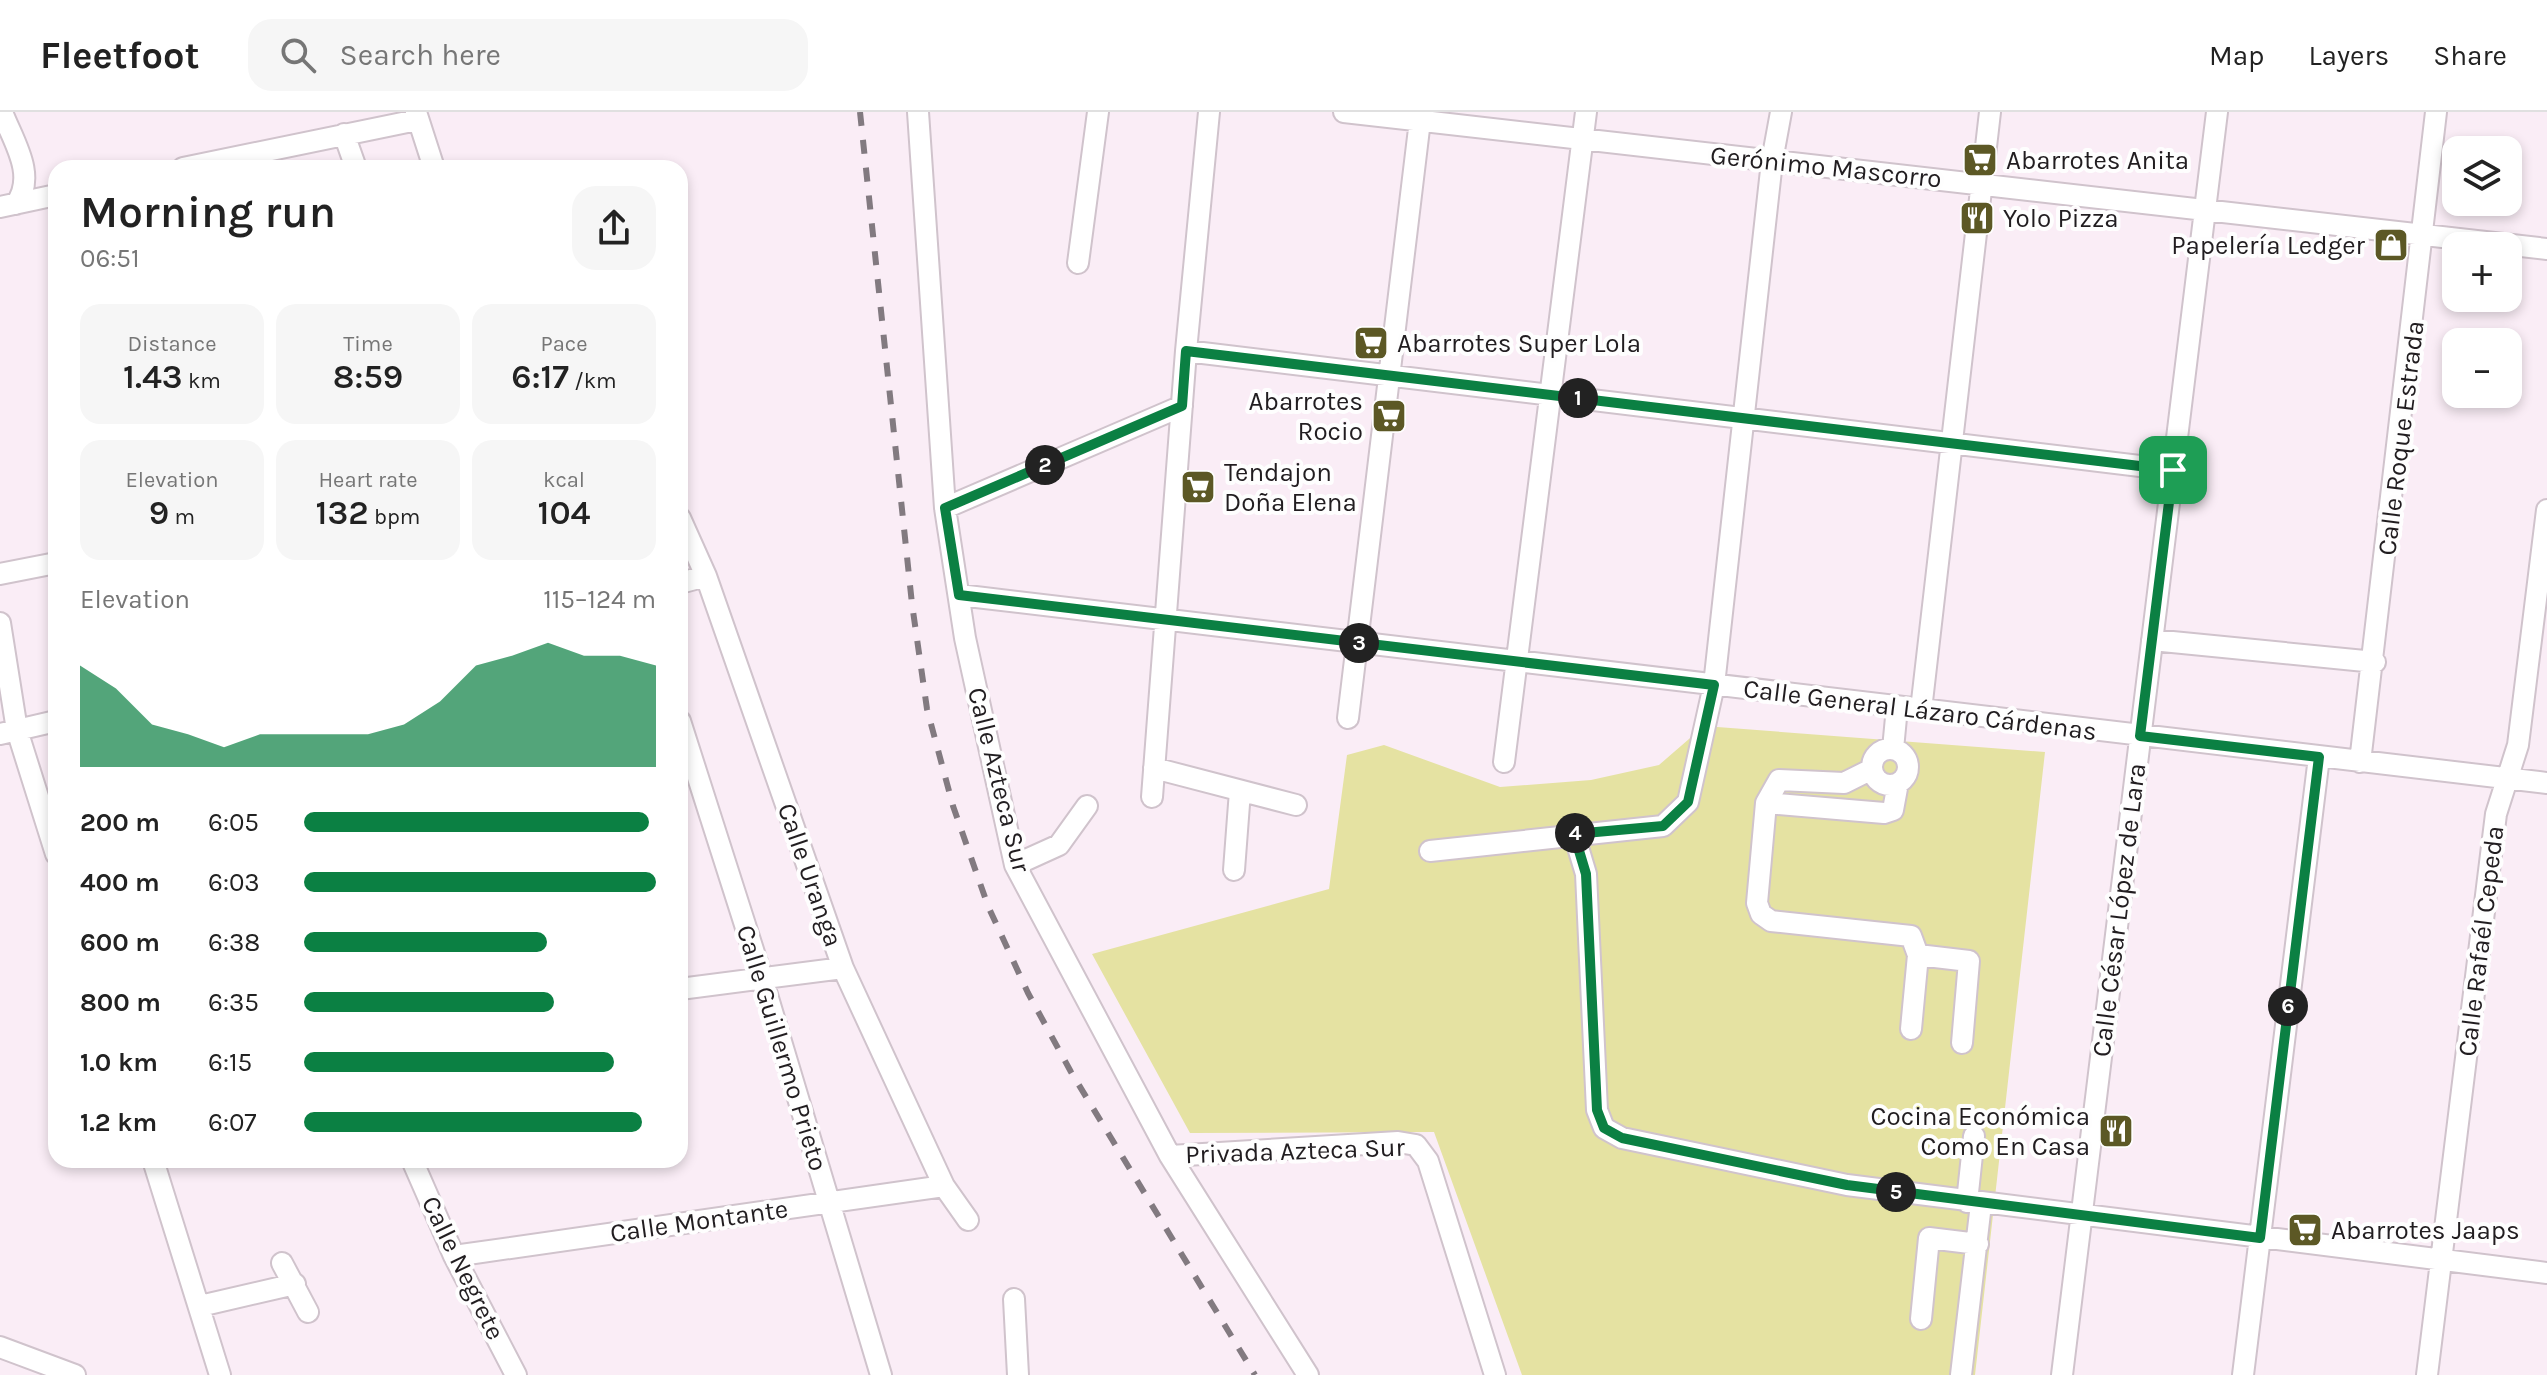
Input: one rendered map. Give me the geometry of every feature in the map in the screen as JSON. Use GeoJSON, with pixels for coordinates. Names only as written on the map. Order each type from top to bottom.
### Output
{"type":"FeatureCollection","features":[{"type":"Feature","properties":{"kind":"street"},"geometry":{"type":"LineString","coordinates":[[2,112],[27,175],[25,192],[8,205]]}},
{"type":"Feature","properties":{"kind":"street","name":"Calle Azteca Sur"},"geometry":{"type":"LineString","coordinates":[[918,112],[945,508],[965,638],[1015,865],[1170,1156],[1308,1375]]}},
{"type":"Feature","properties":{"kind":"street"},"geometry":{"type":"LineString","coordinates":[[1078,263],[1098,112]]}},
{"type":"Feature","properties":{"kind":"street"},"geometry":{"type":"LineString","coordinates":[[1152,797],[1186,351],[1209,112]]}},
{"type":"Feature","properties":{"kind":"street","name":"Gerónimo Mascorro"},"geometry":{"type":"LineString","coordinates":[[1344,112],[1421,116],[1582,139],[2547,249]]}},
{"type":"Feature","properties":{"kind":"street"},"geometry":{"type":"LineString","coordinates":[[1504,762],[1586,112]]}},
{"type":"Feature","properties":{"kind":"street"},"geometry":{"type":"LineString","coordinates":[[1430,851],[1663,826],[1688,802],[1714,685],[1772,161],[1781,112]]}},
{"type":"Feature","properties":{"kind":"street"},"geometry":{"type":"LineString","coordinates":[[1921,710],[1979,184],[1990,112]]}},
{"type":"Feature","properties":{"kind":"street","name":"Calle César López de Lara"},"geometry":{"type":"LineString","coordinates":[[2062,1375],[2217,112]]}},
{"type":"Feature","properties":{"kind":"street","name":"Calle Roque Estrada"},"geometry":{"type":"LineString","coordinates":[[2360,762],[2375,662],[2436,112]]}},
{"type":"Feature","properties":{"kind":"street"},"geometry":{"type":"LineString","coordinates":[[221,160],[417,116],[431,160]]}},
{"type":"Feature","properties":{"kind":"street"},"geometry":{"type":"LineString","coordinates":[[1348,718],[1354,642],[1421,116]]}},
{"type":"Feature","properties":{"kind":"street"},"geometry":{"type":"LineString","coordinates":[[344,134],[353,160]]}},
{"type":"Feature","properties":{"kind":"street"},"geometry":{"type":"LineString","coordinates":[[8,205],[48,198]]}},
{"type":"Feature","properties":{"kind":"street"},"geometry":{"type":"LineString","coordinates":[[1186,351],[1388,378],[1743,417],[2173,470]]}},
{"type":"Feature","properties":{"kind":"street"},"geometry":{"type":"LineString","coordinates":[[945,508],[1182,406]]}},
{"type":"Feature","properties":{"kind":"street","name":"Calle Rafaél Cepeda"},"geometry":{"type":"LineString","coordinates":[[2427,1375],[2496,814],[2518,745],[2547,510]]}},
{"type":"Feature","properties":{"kind":"street","name":"Calle Uranga"},"geometry":{"type":"LineString","coordinates":[[688,536],[706,576],[843,968],[944,1186],[968,1220]]}},
{"type":"Feature","properties":{"kind":"street"},"geometry":{"type":"LineString","coordinates":[[0,574],[48,565]]}},
{"type":"Feature","properties":{"kind":"street"},"geometry":{"type":"LineString","coordinates":[[688,581],[706,576]]}},
{"type":"Feature","properties":{"kind":"street","name":"Calle General Lázaro Cárdenas"},"geometry":{"type":"LineString","coordinates":[[959,595],[2547,783]]}},
{"type":"Feature","properties":{"kind":"street"},"geometry":{"type":"LineString","coordinates":[[0,623],[9,732],[48,833]]}},
{"type":"Feature","properties":{"kind":"street"},"geometry":{"type":"LineString","coordinates":[[2152,640],[2375,662]]}},
{"type":"Feature","properties":{"kind":"street"},"geometry":{"type":"LineString","coordinates":[[1893,749],[1897,707]]}},
{"type":"Feature","properties":{"kind":"street"},"geometry":{"type":"LineString","coordinates":[[9,732],[48,723]]}},
{"type":"Feature","properties":{"kind":"street","name":"Calle Guillermo Prieto"},"geometry":{"type":"LineString","coordinates":[[688,746],[762,978],[881,1375]]}},
{"type":"Feature","properties":{"kind":"street"},"geometry":{"type":"LineString","coordinates":[[1766,803],[1884,813],[1893,810],[1898,783],[1906,775],[1908,764],[1903,754],[1893,749],[1882,751],[1874,758],[1872,769],[1877,779],[1887,784],[1898,783]]}},
{"type":"Feature","properties":{"kind":"street"},"geometry":{"type":"LineString","coordinates":[[2243,1375],[2319,757]]}},
{"type":"Feature","properties":{"kind":"street"},"geometry":{"type":"LineString","coordinates":[[1154,768],[1296,805]]}},
{"type":"Feature","properties":{"kind":"street"},"geometry":{"type":"LineString","coordinates":[[1872,769],[1844,783],[1779,780],[1766,803],[1757,903],[1761,914],[1771,921],[1911,936],[1918,955],[1911,1029]]}},
{"type":"Feature","properties":{"kind":"street"},"geometry":{"type":"LineString","coordinates":[[1234,870],[1240,791]]}},
{"type":"Feature","properties":{"kind":"street"},"geometry":{"type":"LineString","coordinates":[[1015,865],[1059,845],[1087,806]]}},
{"type":"Feature","properties":{"kind":"street"},"geometry":{"type":"LineString","coordinates":[[1574,834],[1586,874],[1597,1110],[1604,1128],[1622,1138],[1847,1185],[2547,1273]]}},
{"type":"Feature","properties":{"kind":"street"},"geometry":{"type":"LineString","coordinates":[[1918,955],[1969,961],[1962,1043]]}},
{"type":"Feature","properties":{"kind":"street"},"geometry":{"type":"LineString","coordinates":[[688,988],[843,968]]}},
{"type":"Feature","properties":{"kind":"street"},"geometry":{"type":"LineString","coordinates":[[1961,1375],[1978,1244],[1974,1203],[1974,1136]]}},
{"type":"Feature","properties":{"kind":"street","name":"Privada Azteca Sur"},"geometry":{"type":"LineString","coordinates":[[1170,1156],[1398,1142],[1416,1145],[1428,1161],[1495,1375]]}},
{"type":"Feature","properties":{"kind":"street"},"geometry":{"type":"LineString","coordinates":[[156,1168],[220,1375]]}},
{"type":"Feature","properties":{"kind":"street","name":"Calle Negrete"},"geometry":{"type":"LineString","coordinates":[[416,1168],[454,1256],[516,1375]]}},
{"type":"Feature","properties":{"kind":"street","name":"Calle Montante"},"geometry":{"type":"LineString","coordinates":[[454,1256],[944,1186]]}},
{"type":"Feature","properties":{"kind":"street"},"geometry":{"type":"LineString","coordinates":[[1921,1319],[1929,1238],[1978,1244]]}},
{"type":"Feature","properties":{"kind":"street"},"geometry":{"type":"LineString","coordinates":[[282,1263],[308,1312]]}},
{"type":"Feature","properties":{"kind":"street"},"geometry":{"type":"LineString","coordinates":[[200,1306],[295,1284]]}},
{"type":"Feature","properties":{"kind":"street"},"geometry":{"type":"LineString","coordinates":[[1014,1299],[1018,1375]]}},
{"type":"Feature","properties":{"kind":"street"},"geometry":{"type":"LineString","coordinates":[[0,1347],[75,1375]]}},
{"type":"Feature","properties":{"kind":"shaded area"},"geometry":{"type":"Polygon","coordinates":[[[1704,726],[2045,752],[1975,1375],[1522,1375],[1434,1132],[1190,1133],[1092,954],[1329,889],[1347,755],[1384,745],[1500,787],[1591,780],[1659,765],[1704,726]]]}},
{"type":"Feature","properties":{"kind":"railway"},"geometry":{"type":"LineString","coordinates":[[860,112],[912,604],[927,709],[953,806],[988,906],[1028,993],[1071,1072],[1255,1375]]}},
{"type":"Feature","properties":{"kind":"place","name":"Abarrotes Anita"},"geometry":{"type":"Point","coordinates":[1980,160]}},
{"type":"Feature","properties":{"kind":"place","name":"Yolo Pizza"},"geometry":{"type":"Point","coordinates":[1977,218]}},
{"type":"Feature","properties":{"kind":"place","name":"Papelería Ledger"},"geometry":{"type":"Point","coordinates":[2391,245]}},
{"type":"Feature","properties":{"kind":"place","name":"Abarrotes Super Lola"},"geometry":{"type":"Point","coordinates":[1371,343]}},
{"type":"Feature","properties":{"kind":"place","name":"Abarrotes Rocio"},"geometry":{"type":"Point","coordinates":[1389,416]}},
{"type":"Feature","properties":{"kind":"place","name":"Tendajon Doña Elena"},"geometry":{"type":"Point","coordinates":[1198,487]}},
{"type":"Feature","properties":{"kind":"place","name":"Cocina Económica Como En Casa"},"geometry":{"type":"Point","coordinates":[2116,1131]}},
{"type":"Feature","properties":{"kind":"place","name":"Abarrotes Jaaps"},"geometry":{"type":"Point","coordinates":[2305,1230]}},
{"type":"Feature","properties":{"kind":"route"},"geometry":{"type":"LineString","coordinates":[[1186,351],[1388,378],[1743,417],[2173,470],[2140,736],[2319,757],[2260,1238],[1847,1185],[1622,1138],[1604,1128],[1597,1110],[1586,874],[1574,834],[1663,826],[1688,802],[1714,685],[959,595],[945,508],[1182,406],[1186,351]]}}]}
